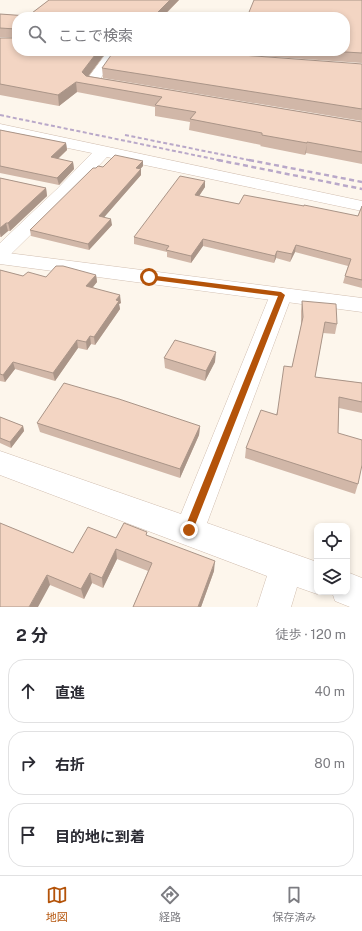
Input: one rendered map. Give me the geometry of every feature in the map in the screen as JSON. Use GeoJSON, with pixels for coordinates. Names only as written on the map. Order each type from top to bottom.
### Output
{"type":"FeatureCollection","features":[{"type":"Feature","properties":{"kind":"street"},"geometry":{"type":"LineString","coordinates":[[110,56],[92,82],[130,88]]}},
{"type":"Feature","properties":{"kind":"street"},"geometry":{"type":"LineString","coordinates":[[0,129],[362,206]]}},
{"type":"Feature","properties":{"kind":"street"},"geometry":{"type":"LineString","coordinates":[[0,254],[63,193],[104,150]]}},
{"type":"Feature","properties":{"kind":"street"},"geometry":{"type":"LineString","coordinates":[[42,188],[63,193]]}},
{"type":"Feature","properties":{"kind":"street"},"geometry":{"type":"LineString","coordinates":[[0,258],[362,305]]}},
{"type":"Feature","properties":{"kind":"street"},"geometry":{"type":"LineString","coordinates":[[189,530],[281,295]]}},
{"type":"Feature","properties":{"kind":"street"},"geometry":{"type":"LineString","coordinates":[[0,463],[189,530],[314,577]]}},
{"type":"Feature","properties":{"kind":"street"},"geometry":{"type":"LineString","coordinates":[[274,607],[286,567]]}},
{"type":"Feature","properties":{"kind":"street"},"geometry":{"type":"LineString","coordinates":[[350,590],[362,594]]}},
{"type":"Feature","properties":{"kind":"building"},"geometry":{"type":"Polygon","coordinates":[[[49,0],[170,0],[158,12],[33,12],[49,0]]]}},
{"type":"Feature","properties":{"kind":"building"},"geometry":{"type":"Polygon","coordinates":[[[254,0],[362,0],[362,53],[350,52],[350,12],[249,12],[254,0]]]}},
{"type":"Feature","properties":{"kind":"building"},"geometry":{"type":"Polygon","coordinates":[[[0,14],[12,15],[12,29],[0,28],[0,14]]]}},
{"type":"Feature","properties":{"kind":"building"},"geometry":{"type":"Polygon","coordinates":[[[0,38],[12,38],[12,56],[94,56],[82,72],[86,76],[362,122],[362,152],[262,135],[262,133],[190,119],[196,112],[155,105],[162,97],[76,82],[58,95],[0,84],[0,38]]]}},
{"type":"Feature","properties":{"kind":"building"},"geometry":{"type":"Polygon","coordinates":[[[110,56],[255,56],[362,64],[362,109],[102,68],[110,56]]]}},
{"type":"Feature","properties":{"kind":"building"},"geometry":{"type":"Polygon","coordinates":[[[0,130],[66,143],[51,157],[73,162],[57,178],[0,166],[0,130]]]}},
{"type":"Feature","properties":{"kind":"building"},"geometry":{"type":"Polygon","coordinates":[[[115,155],[143,161],[136,168],[141,169],[99,216],[111,219],[88,244],[30,230],[93,168],[98,166],[103,167],[115,155]]]}},
{"type":"Feature","properties":{"kind":"building"},"geometry":{"type":"Polygon","coordinates":[[[180,176],[205,181],[195,195],[239,204],[244,195],[358,216],[362,206],[362,280],[345,276],[351,259],[296,245],[292,254],[277,251],[275,256],[203,239],[191,256],[166,250],[169,246],[134,237],[180,176]]]}},
{"type":"Feature","properties":{"kind":"building"},"geometry":{"type":"Polygon","coordinates":[[[0,178],[46,188],[8,223],[0,228],[0,178]]]}},
{"type":"Feature","properties":{"kind":"building"},"geometry":{"type":"Polygon","coordinates":[[[56,266],[63,266],[96,275],[86,286],[120,295],[116,300],[119,301],[94,337],[90,336],[86,342],[77,340],[53,373],[13,362],[3,375],[0,374],[0,270],[23,276],[28,272],[46,277],[56,266]]]}},
{"type":"Feature","properties":{"kind":"building"},"geometry":{"type":"Polygon","coordinates":[[[302,301],[336,304],[337,324],[325,322],[315,377],[362,383],[362,402],[339,397],[338,433],[362,440],[362,465],[358,484],[246,448],[261,410],[277,415],[284,366],[292,367],[303,317],[302,301]]]}},
{"type":"Feature","properties":{"kind":"building"},"geometry":{"type":"Polygon","coordinates":[[[175,340],[216,352],[206,371],[164,358],[175,340]]]}},
{"type":"Feature","properties":{"kind":"building"},"geometry":{"type":"Polygon","coordinates":[[[64,383],[119,399],[200,426],[180,469],[37,423],[64,383]]]}},
{"type":"Feature","properties":{"kind":"building"},"geometry":{"type":"Polygon","coordinates":[[[0,417],[23,426],[10,442],[0,438],[0,417]]]}},
{"type":"Feature","properties":{"kind":"building"},"geometry":{"type":"Polygon","coordinates":[[[0,523],[73,553],[88,527],[116,538],[124,523],[147,532],[146,535],[215,561],[198,607],[133,607],[152,563],[116,549],[102,578],[90,573],[81,589],[47,575],[29,607],[0,607],[0,523]]]}},
{"type":"Feature","properties":{"kind":"railway"},"geometry":{"type":"LineString","coordinates":[[0,115],[223,161]]}},
{"type":"Feature","properties":{"kind":"railway"},"geometry":{"type":"LineString","coordinates":[[125,135],[250,160]]}},
{"type":"Feature","properties":{"kind":"railway"},"geometry":{"type":"LineString","coordinates":[[218,160],[362,189]]}},
{"type":"Feature","properties":{"kind":"railway"},"geometry":{"type":"LineString","coordinates":[[250,160],[362,182]]}},
{"type":"Feature","properties":{"kind":"route"},"geometry":{"type":"LineString","coordinates":[[149,277],[281,295],[189,530]]}}]}
